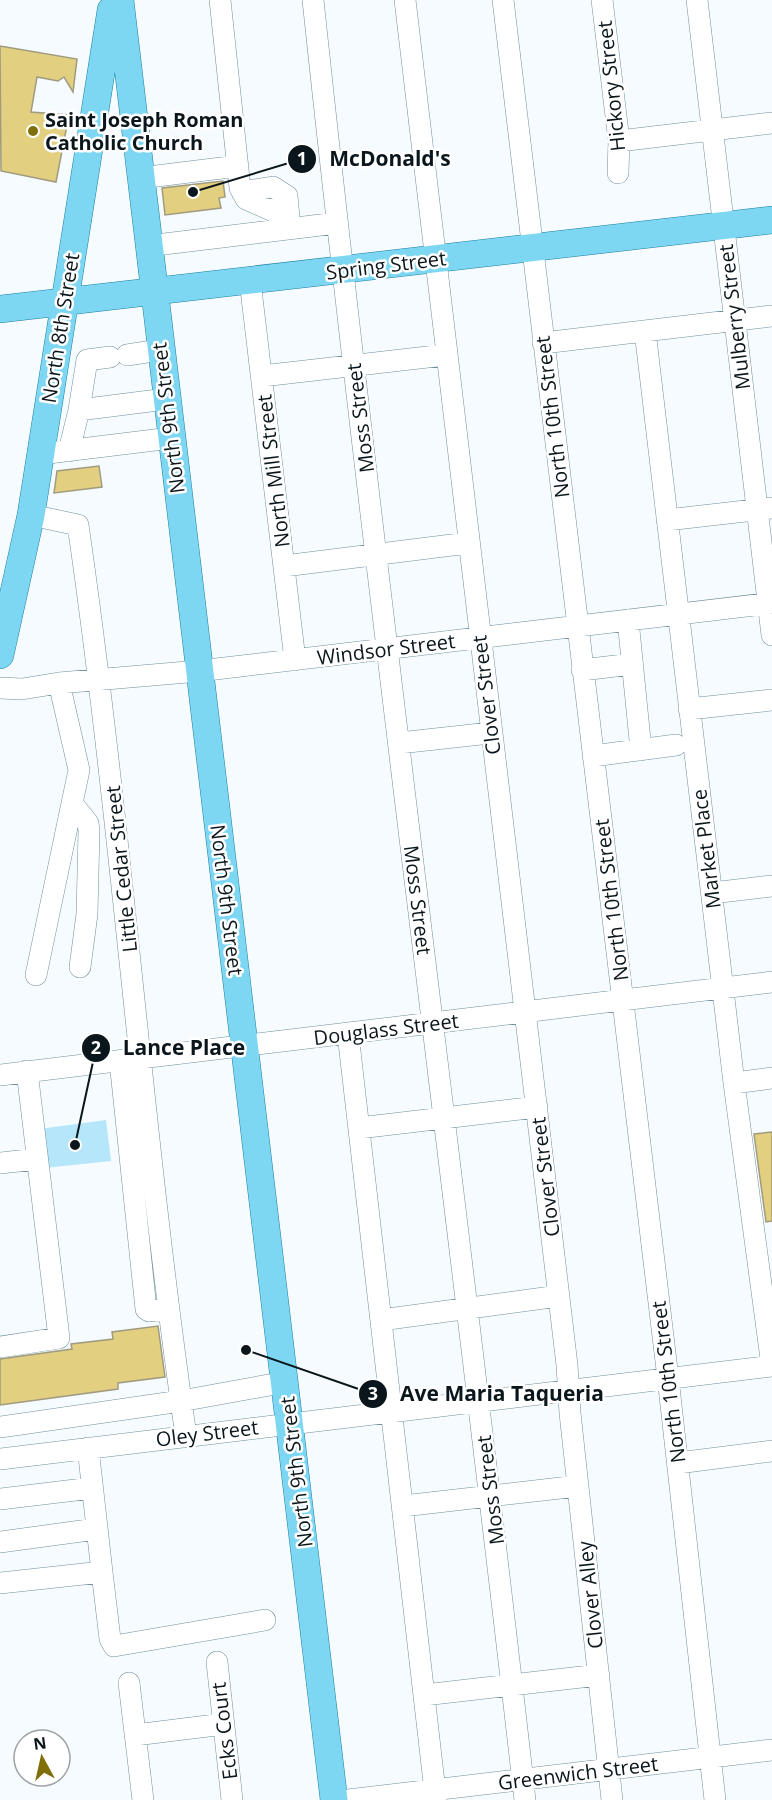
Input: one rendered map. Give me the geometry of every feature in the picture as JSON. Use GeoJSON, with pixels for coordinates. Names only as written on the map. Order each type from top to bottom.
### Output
{"type":"FeatureCollection","features":[{"type":"Feature","properties":{"kind":"main road","name":"North 8th Street"},"geometry":{"type":"LineString","coordinates":[[0,655],[31,515],[113,0]]}},
{"type":"Feature","properties":{"kind":"main road","name":"North 9th Street"},"geometry":{"type":"LineString","coordinates":[[120,0],[153,292],[291,1423],[334,1800]]}},
{"type":"Feature","properties":{"kind":"main road","name":"Spring Street"},"geometry":{"type":"LineString","coordinates":[[0,309],[772,220]]}},
{"type":"Feature","properties":{"kind":"street"},"geometry":{"type":"LineString","coordinates":[[220,0],[242,192],[246,200],[290,223]]}},
{"type":"Feature","properties":{"kind":"street","name":"Moss Street"},"geometry":{"type":"LineString","coordinates":[[313,0],[375,555],[468,1306],[523,1790]]}},
{"type":"Feature","properties":{"kind":"street","name":"Clover Street"},"geometry":{"type":"LineString","coordinates":[[405,0],[490,732],[526,1012],[568,1390]]}},
{"type":"Feature","properties":{"kind":"street","name":"North 10th Street"},"geometry":{"type":"LineString","coordinates":[[503,0],[668,1378],[715,1800]]}},
{"type":"Feature","properties":{"kind":"street","name":"Hickory Street"},"geometry":{"type":"LineString","coordinates":[[602,0],[619,141],[618,173]]}},
{"type":"Feature","properties":{"kind":"street","name":"Mulberry Street"},"geometry":{"type":"LineString","coordinates":[[697,0],[735,320],[764,508],[772,635]]}},
{"type":"Feature","properties":{"kind":"street"},"geometry":{"type":"LineString","coordinates":[[619,141],[772,123]]}},
{"type":"Feature","properties":{"kind":"street"},"geometry":{"type":"LineString","coordinates":[[140,178],[238,166]]}},
{"type":"Feature","properties":{"kind":"street"},"geometry":{"type":"LineString","coordinates":[[148,246],[290,223],[337,223]]}},
{"type":"Feature","properties":{"kind":"street","name":"North Mill Street"},"geometry":{"type":"LineString","coordinates":[[250,281],[295,660]]}},
{"type":"Feature","properties":{"kind":"street"},"geometry":{"type":"LineString","coordinates":[[543,343],[772,316]]}},
{"type":"Feature","properties":{"kind":"street","name":"Market Place"},"geometry":{"type":"LineString","coordinates":[[645,331],[734,1083],[766,1270],[772,1366]]}},
{"type":"Feature","properties":{"kind":"street"},"geometry":{"type":"LineString","coordinates":[[69,450],[79,410],[87,360],[160,350]]}},
{"type":"Feature","properties":{"kind":"street"},"geometry":{"type":"LineString","coordinates":[[261,376],[446,355]]}},
{"type":"Feature","properties":{"kind":"street"},"geometry":{"type":"LineString","coordinates":[[79,410],[166,399]]}},
{"type":"Feature","properties":{"kind":"street"},"geometry":{"type":"LineString","coordinates":[[40,454],[171,438]]}},
{"type":"Feature","properties":{"kind":"street"},"geometry":{"type":"LineString","coordinates":[[667,520],[764,508]]}},
{"type":"Feature","properties":{"kind":"street","name":"Little Cedar Street"},"geometry":{"type":"LineString","coordinates":[[31,515],[78,525],[99,680],[142,1058],[167,1309],[186,1436]]}},
{"type":"Feature","properties":{"kind":"street"},"geometry":{"type":"LineString","coordinates":[[284,566],[468,543]]}},
{"type":"Feature","properties":{"kind":"street","name":"Windsor Street"},"geometry":{"type":"LineString","coordinates":[[0,688],[22,689],[60,683],[199,671],[770,603]]}},
{"type":"Feature","properties":{"kind":"street"},"geometry":{"type":"LineString","coordinates":[[628,620],[641,750]]}},
{"type":"Feature","properties":{"kind":"street"},"geometry":{"type":"LineString","coordinates":[[582,670],[632,664]]}},
{"type":"Feature","properties":{"kind":"street","name":"Little Cedar Street"},"geometry":{"type":"LineString","coordinates":[[36,975],[79,770],[60,683]]}},
{"type":"Feature","properties":{"kind":"street"},"geometry":{"type":"LineString","coordinates":[[689,709],[772,700]]}},
{"type":"Feature","properties":{"kind":"street"},"geometry":{"type":"LineString","coordinates":[[399,743],[490,732]]}},
{"type":"Feature","properties":{"kind":"street"},"geometry":{"type":"LineString","coordinates":[[593,756],[676,745]]}},
{"type":"Feature","properties":{"kind":"street"},"geometry":{"type":"LineString","coordinates":[[72,803],[88,823],[89,831],[87,914],[80,967]]}},
{"type":"Feature","properties":{"kind":"street"},"geometry":{"type":"LineString","coordinates":[[712,893],[772,886]]}},
{"type":"Feature","properties":{"kind":"street","name":"Douglass Street"},"geometry":{"type":"LineString","coordinates":[[0,1075],[772,982]]}},
{"type":"Feature","properties":{"kind":"street"},"geometry":{"type":"LineString","coordinates":[[348,1034],[435,1795]]}},
{"type":"Feature","properties":{"kind":"street"},"geometry":{"type":"LineString","coordinates":[[120,1061],[146,1309],[149,1311],[167,1309]]}},
{"type":"Feature","properties":{"kind":"street"},"geometry":{"type":"LineString","coordinates":[[0,1347],[59,1338],[27,1071]]}},
{"type":"Feature","properties":{"kind":"street"},"geometry":{"type":"LineString","coordinates":[[734,1083],[772,1078]]}},
{"type":"Feature","properties":{"kind":"street"},"geometry":{"type":"LineString","coordinates":[[359,1128],[537,1107]]}},
{"type":"Feature","properties":{"kind":"street"},"geometry":{"type":"LineString","coordinates":[[0,1163],[37,1159]]}},
{"type":"Feature","properties":{"kind":"street"},"geometry":{"type":"LineString","coordinates":[[381,1320],[468,1306],[559,1296]]}},
{"type":"Feature","properties":{"kind":"street","name":"Oley Street"},"geometry":{"type":"LineString","coordinates":[[0,1459],[772,1366]]}},
{"type":"Feature","properties":{"kind":"street"},"geometry":{"type":"LineString","coordinates":[[0,1427],[181,1401],[286,1382]]}},
{"type":"Feature","properties":{"kind":"street","name":"Clover Alley"},"geometry":{"type":"LineString","coordinates":[[568,1390],[612,1800]]}},
{"type":"Feature","properties":{"kind":"street"},"geometry":{"type":"LineString","coordinates":[[68,1418],[92,1488],[110,1639],[114,1646],[265,1620]]}},
{"type":"Feature","properties":{"kind":"street"},"geometry":{"type":"LineString","coordinates":[[678,1463],[772,1451]]}},
{"type":"Feature","properties":{"kind":"street"},"geometry":{"type":"LineString","coordinates":[[403,1506],[578,1486]]}},
{"type":"Feature","properties":{"kind":"street"},"geometry":{"type":"LineString","coordinates":[[0,1499],[92,1488]]}},
{"type":"Feature","properties":{"kind":"street"},"geometry":{"type":"LineString","coordinates":[[0,1542],[96,1529]]}},
{"type":"Feature","properties":{"kind":"street"},"geometry":{"type":"LineString","coordinates":[[0,1583],[102,1572]]}},
{"type":"Feature","properties":{"kind":"street","name":"Ecks Court"},"geometry":{"type":"LineString","coordinates":[[217,1662],[232,1800]]}},
{"type":"Feature","properties":{"kind":"street"},"geometry":{"type":"LineString","coordinates":[[424,1695],[599,1675]]}},
{"type":"Feature","properties":{"kind":"street"},"geometry":{"type":"LineString","coordinates":[[129,1683],[143,1800]]}},
{"type":"Feature","properties":{"kind":"street"},"geometry":{"type":"LineString","coordinates":[[135,1735],[224,1724]]}},
{"type":"Feature","properties":{"kind":"street","name":"Greenwich Street"},"geometry":{"type":"LineString","coordinates":[[348,1800],[523,1790],[609,1769],[772,1750]]}},
{"type":"Feature","properties":{"kind":"shaded area"},"geometry":{"type":"Polygon","coordinates":[[[106,1120],[111,1161],[44,1168],[39,1129],[106,1120]]]}},
{"type":"Feature","properties":{"kind":"building"},"geometry":{"type":"Polygon","coordinates":[[[0,46],[77,59],[73,92],[64,77],[58,81],[37,77],[31,112],[69,115],[56,182],[1,171],[0,46]]]}},
{"type":"Feature","properties":{"kind":"building"},"geometry":{"type":"Polygon","coordinates":[[[223,181],[225,197],[219,198],[221,208],[165,215],[162,188],[223,181]]]}},
{"type":"Feature","properties":{"kind":"building"},"geometry":{"type":"Polygon","coordinates":[[[99,466],[102,487],[54,493],[57,471],[99,466]]]}},
{"type":"Feature","properties":{"kind":"building"},"geometry":{"type":"Polygon","coordinates":[[[772,1132],[772,1221],[766,1222],[754,1134],[772,1132]]]}},
{"type":"Feature","properties":{"kind":"building"},"geometry":{"type":"Polygon","coordinates":[[[158,1326],[165,1377],[118,1383],[118,1389],[0,1405],[0,1359],[72,1349],[71,1344],[113,1339],[112,1332],[158,1326]]]}},
{"type":"Feature","properties":{"kind":"place","name":"Saint Joseph Roman Catholic Church"},"geometry":{"type":"Point","coordinates":[33,131]}},
{"type":"Feature","properties":{"kind":"place","name":"McDonald's"},"geometry":{"type":"Point","coordinates":[193,192]}},
{"type":"Feature","properties":{"kind":"place","name":"Lance Place"},"geometry":{"type":"Point","coordinates":[75,1145]}},
{"type":"Feature","properties":{"kind":"place","name":"Ave Maria Taqueria"},"geometry":{"type":"Point","coordinates":[246,1350]}}]}
